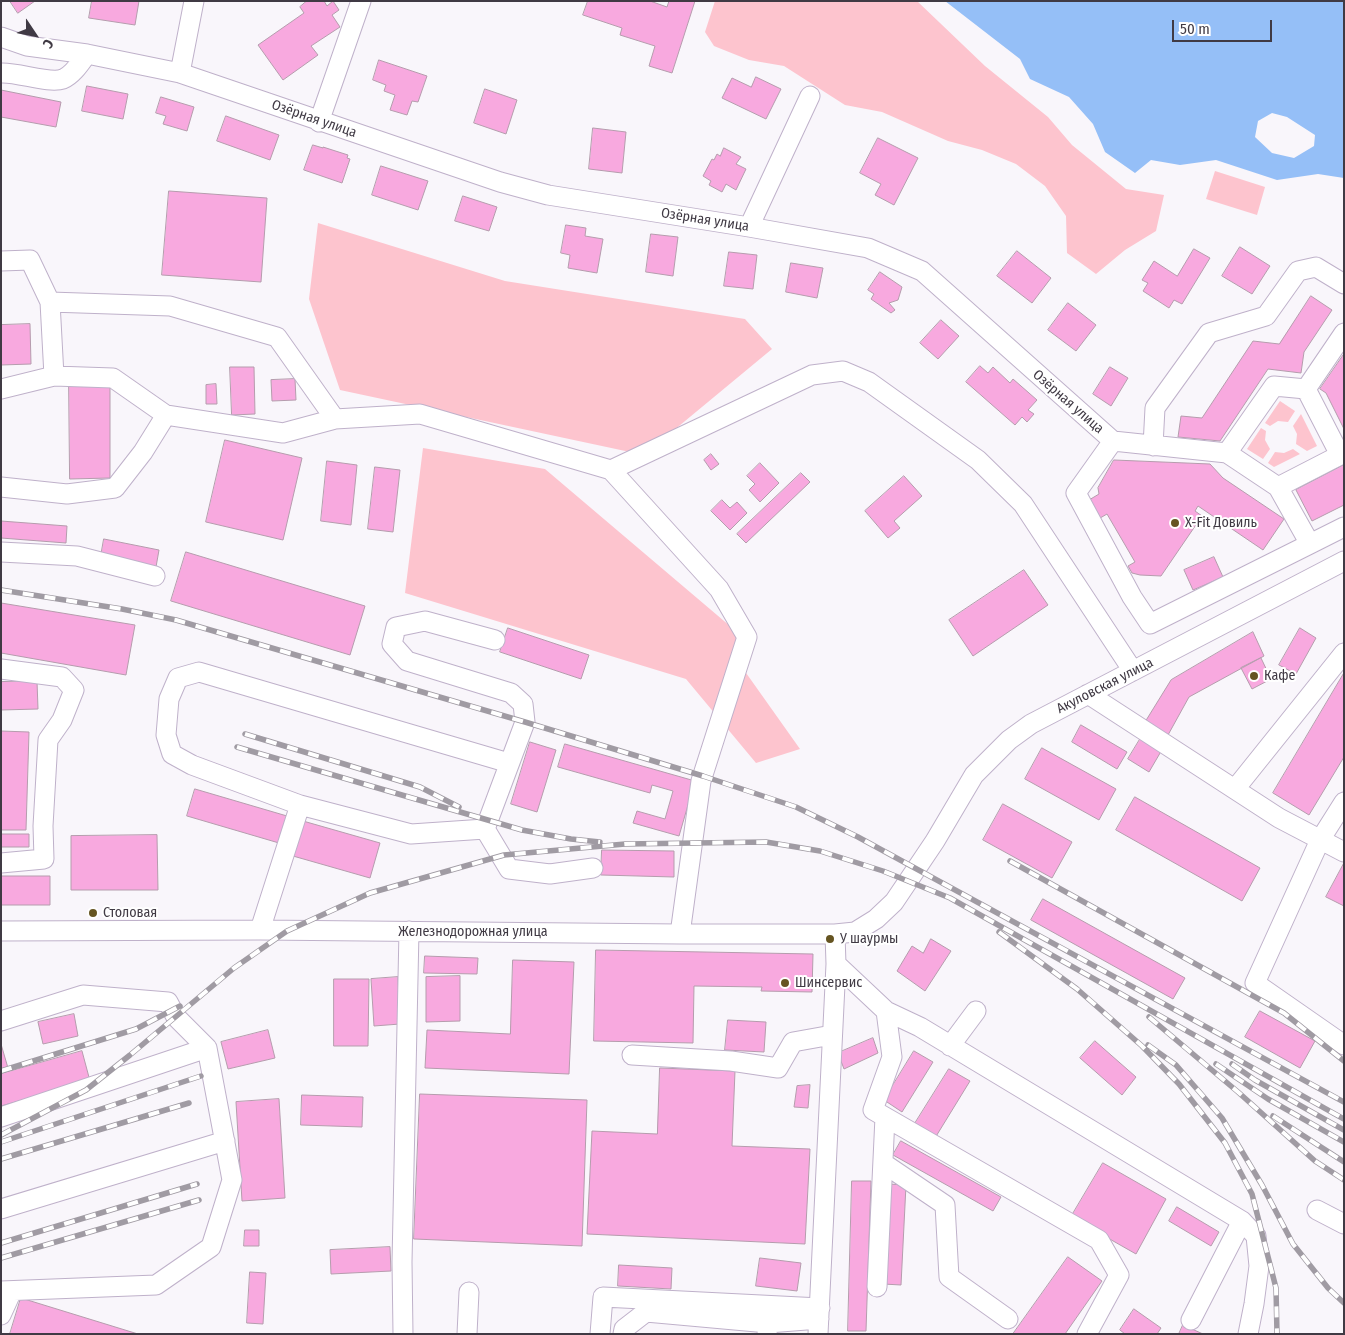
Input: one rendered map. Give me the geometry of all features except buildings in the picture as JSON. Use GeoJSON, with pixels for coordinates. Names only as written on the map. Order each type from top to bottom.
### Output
{"type":"FeatureCollection","features":[{"type":"Feature","properties":{"kind":"street"},"geometry":{"type":"LineString","coordinates":[[180,73],[194,1]]}},
{"type":"Feature","properties":{"kind":"street"},"geometry":{"type":"LineString","coordinates":[[319,122],[361,1]]}},
{"type":"Feature","properties":{"kind":"street","name":"Озёрная улица"},"geometry":{"type":"LineString","coordinates":[[1,37],[27,46],[87,54],[180,73],[319,122],[500,182],[548,195],[868,248],[922,271],[1113,441],[1226,453],[1278,487]]}},
{"type":"Feature","properties":{"kind":"street"},"geometry":{"type":"LineString","coordinates":[[1,73],[16,73],[51,80],[63,79],[74,71],[87,54]]}},
{"type":"Feature","properties":{"kind":"street"},"geometry":{"type":"LineString","coordinates":[[749,227],[810,96]]}},
{"type":"Feature","properties":{"kind":"street"},"geometry":{"type":"LineString","coordinates":[[1,261],[30,260],[50,302],[54,376]]}},
{"type":"Feature","properties":{"kind":"street"},"geometry":{"type":"LineString","coordinates":[[1153,446],[1155,408],[1209,333],[1266,316],[1298,271],[1316,267],[1344,284]]}},
{"type":"Feature","properties":{"kind":"street"},"geometry":{"type":"LineString","coordinates":[[50,302],[170,306],[277,336],[335,419]]}},
{"type":"Feature","properties":{"kind":"street"},"geometry":{"type":"LineString","coordinates":[[1306,389],[1344,333]]}},
{"type":"Feature","properties":{"kind":"street"},"geometry":{"type":"LineString","coordinates":[[611,470],[812,375],[843,371],[869,382],[978,460],[1023,504],[1134,671]]}},
{"type":"Feature","properties":{"kind":"street"},"geometry":{"type":"LineString","coordinates":[[1,389],[54,376],[114,378],[166,415],[283,433],[335,419],[420,414],[611,470],[720,589],[747,637],[701,781],[680,934]]}},
{"type":"Feature","properties":{"kind":"street"},"geometry":{"type":"LineString","coordinates":[[1226,453],[1274,386],[1306,389]]}},
{"type":"Feature","properties":{"kind":"street"},"geometry":{"type":"LineString","coordinates":[[1306,389],[1342,454],[1278,487],[1310,544]]}},
{"type":"Feature","properties":{"kind":"street"},"geometry":{"type":"LineString","coordinates":[[1,487],[67,494],[115,488],[143,452],[166,415]]}},
{"type":"Feature","properties":{"kind":"street"},"geometry":{"type":"LineString","coordinates":[[1113,441],[1076,493],[1132,597],[1150,624],[1344,527]]}},
{"type":"Feature","properties":{"kind":"street"},"geometry":{"type":"LineString","coordinates":[[1,552],[76,556],[155,576]]}},
{"type":"Feature","properties":{"kind":"street","name":"Акуловская улица"},"geometry":{"type":"LineString","coordinates":[[917,869],[974,775],[1009,740],[1031,724],[1344,561]]}},
{"type":"Feature","properties":{"kind":"street"},"geometry":{"type":"LineString","coordinates":[[485,829],[525,722],[523,704],[511,693],[407,661],[392,644],[396,627],[424,621],[495,640]]}},
{"type":"Feature","properties":{"kind":"street"},"geometry":{"type":"LineString","coordinates":[[1235,789],[1344,653]]}},
{"type":"Feature","properties":{"kind":"street"},"geometry":{"type":"LineString","coordinates":[[1,669],[62,677],[74,690],[62,720],[48,740],[43,826],[44,859],[1,863]]}},
{"type":"Feature","properties":{"kind":"street"},"geometry":{"type":"LineString","coordinates":[[485,829],[411,834],[300,805],[192,765],[172,754],[166,735],[169,699],[178,678],[199,672],[509,764]]}},
{"type":"Feature","properties":{"kind":"street"},"geometry":{"type":"LineString","coordinates":[[1088,694],[1279,818],[1344,852]]}},
{"type":"Feature","properties":{"kind":"street"},"geometry":{"type":"LineString","coordinates":[[1344,802],[1320,840],[1255,983],[1344,1045]]}},
{"type":"Feature","properties":{"kind":"street"},"geometry":{"type":"LineString","coordinates":[[260,930],[300,805]]}},
{"type":"Feature","properties":{"kind":"street"},"geometry":{"type":"LineString","coordinates":[[485,829],[509,869],[550,874],[593,868]]}},
{"type":"Feature","properties":{"kind":"street","name":"Железнодорожная улица"},"geometry":{"type":"LineString","coordinates":[[1,931],[260,930],[835,934],[855,932],[876,919],[894,902],[917,869]]}},
{"type":"Feature","properties":{"kind":"street"},"geometry":{"type":"LineString","coordinates":[[403,1334],[402,1262],[409,931]]}},
{"type":"Feature","properties":{"kind":"street"},"geometry":{"type":"LineString","coordinates":[[819,1320],[836,964],[835,934]]}},
{"type":"Feature","properties":{"kind":"street"},"geometry":{"type":"LineString","coordinates":[[836,964],[886,1011],[920,1027],[1242,1221],[1256,1236],[1259,1266],[1248,1334]]}},
{"type":"Feature","properties":{"kind":"street"},"geometry":{"type":"LineString","coordinates":[[1,1020],[83,995],[168,1002],[176,1017],[207,1048],[232,1180],[211,1246],[156,1285],[7,1291],[1,1315]]}},
{"type":"Feature","properties":{"kind":"street"},"geometry":{"type":"LineString","coordinates":[[886,1011],[892,1057],[872,1110],[1099,1240],[1119,1275],[1087,1334]]}},
{"type":"Feature","properties":{"kind":"street"},"geometry":{"type":"LineString","coordinates":[[950,1046],[976,1011]]}},
{"type":"Feature","properties":{"kind":"street"},"geometry":{"type":"LineString","coordinates":[[632,1055],[731,1061],[778,1068],[793,1042],[832,1035]]}},
{"type":"Feature","properties":{"kind":"street"},"geometry":{"type":"LineString","coordinates":[[1,1117],[207,1048]]}},
{"type":"Feature","properties":{"kind":"street"},"geometry":{"type":"LineString","coordinates":[[877,1287],[885,1117]]}},
{"type":"Feature","properties":{"kind":"street"},"geometry":{"type":"LineString","coordinates":[[1,1209],[224,1141]]}},
{"type":"Feature","properties":{"kind":"street"},"geometry":{"type":"LineString","coordinates":[[883,1163],[945,1205],[949,1277],[1008,1319]]}},
{"type":"Feature","properties":{"kind":"street"},"geometry":{"type":"LineString","coordinates":[[1317,1210],[1344,1224]]}},
{"type":"Feature","properties":{"kind":"street"},"geometry":{"type":"LineString","coordinates":[[1191,1320],[1242,1221]]}},
{"type":"Feature","properties":{"kind":"street"},"geometry":{"type":"LineString","coordinates":[[467,1334],[469,1292]]}},
{"type":"Feature","properties":{"kind":"street"},"geometry":{"type":"LineString","coordinates":[[600,1334],[603,1297],[819,1320]]}},
{"type":"Feature","properties":{"kind":"street"},"geometry":{"type":"LineString","coordinates":[[623,1334],[624,1330],[646,1312],[767,1328],[819,1320]]}},
{"type":"Feature","properties":{"kind":"shaded area"},"geometry":{"type":"Polygon","coordinates":[[[715,1],[917,1],[985,66],[1048,117],[1072,145],[1126,189],[1164,195],[1156,231],[1125,250],[1096,274],[1067,253],[1066,216],[1045,186],[1016,164],[982,150],[948,141],[882,112],[845,105],[784,66],[749,60],[714,46],[705,32],[715,1]]]}},
{"type":"Feature","properties":{"kind":"shaded area"},"geometry":{"type":"Polygon","coordinates":[[[1215,171],[1265,187],[1257,215],[1206,199],[1215,171]]]}},
{"type":"Feature","properties":{"kind":"shaded area"},"geometry":{"type":"Polygon","coordinates":[[[318,223],[505,281],[745,319],[772,349],[644,455],[340,390],[309,299],[318,223]]]}},
{"type":"Feature","properties":{"kind":"shaded area"},"geometry":{"type":"Polygon","coordinates":[[[1280,401],[1295,411],[1288,422],[1278,421],[1270,426],[1265,423],[1280,401]]]}},
{"type":"Feature","properties":{"kind":"shaded area"},"geometry":{"type":"Polygon","coordinates":[[[1301,414],[1317,446],[1307,451],[1296,444],[1297,434],[1293,426],[1301,414]]]}},
{"type":"Feature","properties":{"kind":"shaded area"},"geometry":{"type":"Polygon","coordinates":[[[1261,428],[1266,431],[1265,440],[1270,449],[1263,459],[1247,449],[1261,428]]]}},
{"type":"Feature","properties":{"kind":"shaded area"},"geometry":{"type":"Polygon","coordinates":[[[423,448],[545,469],[737,632],[739,663],[800,749],[756,763],[686,679],[405,593],[423,448]]]}},
{"type":"Feature","properties":{"kind":"shaded area"},"geometry":{"type":"Polygon","coordinates":[[[1293,449],[1300,454],[1274,467],[1268,463],[1275,452],[1284,453],[1293,449]]]}},
{"type":"Feature","properties":{"kind":"water"},"geometry":{"type":"Polygon","coordinates":[[[945,1],[1344,1],[1344,178],[1318,174],[1277,180],[1216,160],[1180,165],[1151,160],[1135,173],[1105,152],[1093,124],[1069,97],[1030,79],[1020,59],[945,1]],[[1272,113],[1258,121],[1255,137],[1272,153],[1294,158],[1314,146],[1315,135],[1287,117],[1272,113]]]}},
{"type":"Feature","properties":{"kind":"railway"},"geometry":{"type":"LineString","coordinates":[[1,590],[122,609],[176,620],[525,722],[703,776],[796,807],[858,837],[1344,1102]]}},
{"type":"Feature","properties":{"kind":"railway"},"geometry":{"type":"LineString","coordinates":[[245,734],[420,787],[459,807]]}},
{"type":"Feature","properties":{"kind":"railway"},"geometry":{"type":"LineString","coordinates":[[237,747],[522,830],[600,842]]}},
{"type":"Feature","properties":{"kind":"railway"},"geometry":{"type":"LineString","coordinates":[[1,1135],[86,1090],[234,968],[287,931],[370,893],[504,855],[625,844],[766,842],[820,851],[883,871],[950,898],[1344,1119]]}},
{"type":"Feature","properties":{"kind":"railway"},"geometry":{"type":"LineString","coordinates":[[1010,861],[1284,1013],[1344,1061]]}},
{"type":"Feature","properties":{"kind":"railway"},"geometry":{"type":"LineString","coordinates":[[999,932],[1077,989],[1142,1046],[1179,1084],[1225,1143],[1252,1194],[1276,1288],[1277,1334]]}},
{"type":"Feature","properties":{"kind":"railway"},"geometry":{"type":"LineString","coordinates":[[1,1071],[136,1029],[180,1006]]}},
{"type":"Feature","properties":{"kind":"railway"},"geometry":{"type":"LineString","coordinates":[[1149,1017],[1238,1092],[1315,1161],[1344,1180]]}},
{"type":"Feature","properties":{"kind":"railway"},"geometry":{"type":"LineString","coordinates":[[1148,1045],[1176,1065],[1222,1118],[1262,1185],[1293,1244],[1328,1288],[1344,1303]]}},
{"type":"Feature","properties":{"kind":"railway"},"geometry":{"type":"LineString","coordinates":[[1216,1064],[1268,1099],[1344,1142]]}},
{"type":"Feature","properties":{"kind":"railway"},"geometry":{"type":"LineString","coordinates":[[1232,1064],[1255,1080],[1344,1130]]}},
{"type":"Feature","properties":{"kind":"railway"},"geometry":{"type":"LineString","coordinates":[[1,1142],[201,1076]]}},
{"type":"Feature","properties":{"kind":"railway"},"geometry":{"type":"LineString","coordinates":[[1,1159],[189,1103]]}},
{"type":"Feature","properties":{"kind":"railway"},"geometry":{"type":"LineString","coordinates":[[1273,1116],[1344,1162]]}},
{"type":"Feature","properties":{"kind":"railway"},"geometry":{"type":"LineString","coordinates":[[1,1243],[197,1184]]}},
{"type":"Feature","properties":{"kind":"railway"},"geometry":{"type":"LineString","coordinates":[[1,1258],[199,1200]]}},
{"type":"Feature","properties":{"kind":"place","name":"X-Fit Довиль"},"geometry":{"type":"Point","coordinates":[1175,523]}},
{"type":"Feature","properties":{"kind":"place","name":"Кафе"},"geometry":{"type":"Point","coordinates":[1254,676]}},
{"type":"Feature","properties":{"kind":"place","name":"Столовая"},"geometry":{"type":"Point","coordinates":[93,913]}},
{"type":"Feature","properties":{"kind":"place","name":"У шаурмы"},"geometry":{"type":"Point","coordinates":[830,939]}},
{"type":"Feature","properties":{"kind":"place","name":"Шинсервис"},"geometry":{"type":"Point","coordinates":[785,983]}}]}
